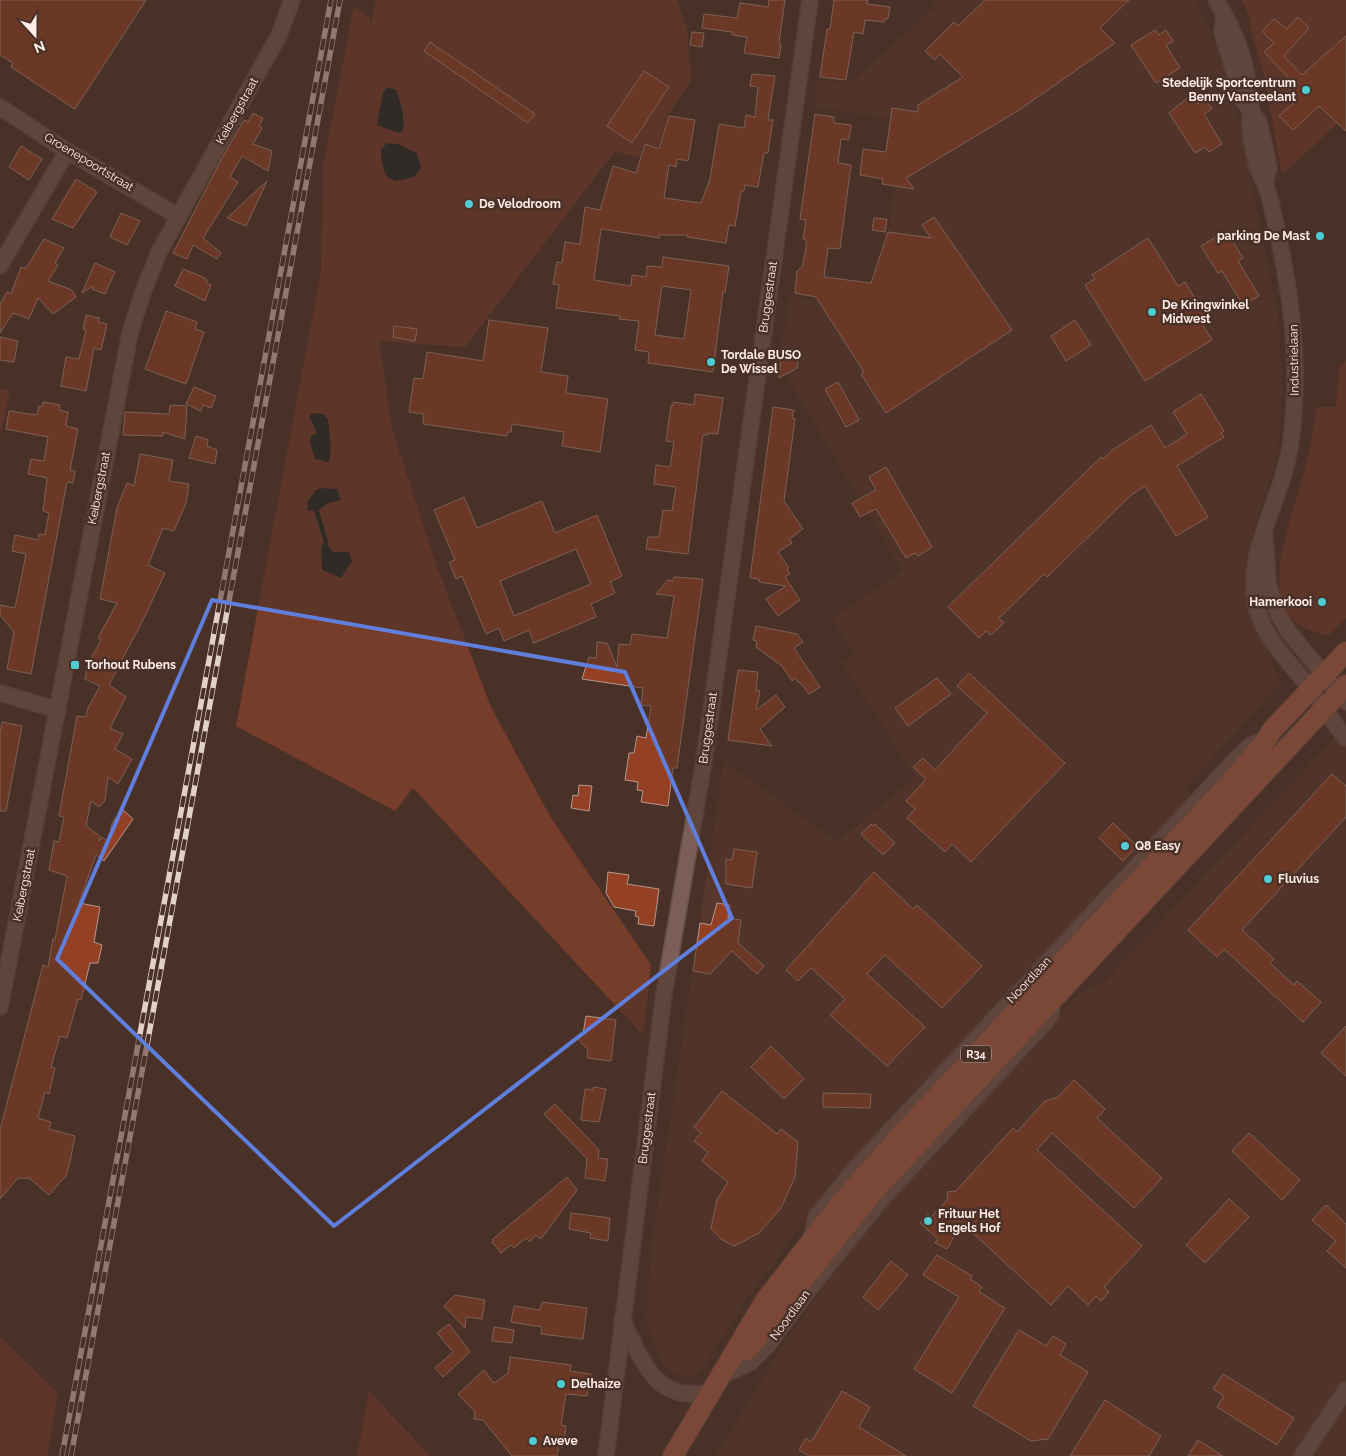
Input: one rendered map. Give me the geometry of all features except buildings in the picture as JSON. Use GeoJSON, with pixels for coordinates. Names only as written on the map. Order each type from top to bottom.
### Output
{"type":"FeatureCollection","features":[{"type":"Feature","properties":{"kind":"main road","name":"Noordlaan"},"geometry":{"type":"LineString","coordinates":[[673,1456],[765,1300],[812,1239],[878,1160],[1231,782],[1267,737],[1346,652]]}},
{"type":"Feature","properties":{"kind":"main road","name":"Noordlaan"},"geometry":{"type":"LineString","coordinates":[[712,1392],[874,1191],[1323,708],[1343,693]]}},
{"type":"Feature","properties":{"kind":"street","name":"Keibergstraat"},"geometry":{"type":"LineString","coordinates":[[0,1007],[130,333],[143,292],[159,252],[279,35],[292,0]]}},
{"type":"Feature","properties":{"kind":"street","name":"Bruggestraat"},"geometry":{"type":"LineString","coordinates":[[606,1456],[664,994],[704,761],[810,0]]}},
{"type":"Feature","properties":{"kind":"street","name":"Industrielaan"},"geometry":{"type":"LineString","coordinates":[[1216,0],[1240,52],[1252,97],[1250,126],[1256,164],[1266,184],[1293,321],[1296,384],[1287,463],[1256,554],[1254,565],[1256,604],[1259,617],[1274,646],[1310,689],[1346,738]]}},
{"type":"Feature","properties":{"kind":"street","name":"Groenepoortstraat"},"geometry":{"type":"LineString","coordinates":[[0,107],[68,151],[178,216]]}},
{"type":"Feature","properties":{"kind":"street"},"geometry":{"type":"LineString","coordinates":[[0,266],[68,151]]}},
{"type":"Feature","properties":{"kind":"street","name":"Industrielaan"},"geometry":{"type":"LineString","coordinates":[[1264,534],[1268,583],[1275,608],[1288,631],[1343,693]]}},
{"type":"Feature","properties":{"kind":"street"},"geometry":{"type":"LineString","coordinates":[[0,693],[58,710]]}},
{"type":"Feature","properties":{"kind":"street"},"geometry":{"type":"LineString","coordinates":[[622,1320],[650,1373],[663,1386],[680,1394],[712,1392]]}},
{"type":"Feature","properties":{"kind":"street"},"geometry":{"type":"LineString","coordinates":[[1302,1456],[1346,1390]]}},
{"type":"Feature","properties":{"kind":"highlighted area"},"geometry":{"type":"Polygon","coordinates":[[[212,600],[625,672],[732,918],[334,1226],[57,959],[212,600]]]}},
{"type":"Feature","properties":{"kind":"shaded area"},"geometry":{"type":"Polygon","coordinates":[[[376,0],[677,0],[687,30],[691,80],[668,115],[658,148],[644,144],[638,158],[615,151],[465,347],[379,341],[392,429],[437,567],[491,707],[551,818],[651,965],[643,1035],[413,788],[395,811],[236,726],[321,271],[323,166],[354,7],[370,18],[370,26],[376,0]]]}},
{"type":"Feature","properties":{"kind":"shaded area"},"geometry":{"type":"Polygon","coordinates":[[[932,0],[1196,0],[1222,59],[1244,144],[1278,315],[1282,383],[1278,456],[1256,521],[1247,566],[1247,604],[1281,683],[1185,788],[1194,797],[820,1201],[749,1295],[701,1371],[692,1376],[675,1374],[663,1364],[646,1323],[652,1244],[724,761],[837,842],[916,777],[842,663],[855,654],[832,618],[903,571],[778,362],[788,313],[789,295],[815,302],[835,292],[871,283],[888,232],[905,121],[814,107],[818,80],[850,83],[936,6],[932,0]]]}},
{"type":"Feature","properties":{"kind":"shaded area","name":"Stedelijk Sportcentrum Benny Vansteelant"},"geometry":{"type":"Polygon","coordinates":[[[1242,0],[1346,0],[1346,131],[1338,123],[1282,175],[1264,74],[1250,28],[1250,18],[1242,0]]]}},
{"type":"Feature","properties":{"kind":"shaded area"},"geometry":{"type":"Polygon","coordinates":[[[387,87],[396,90],[401,105],[403,127],[402,132],[399,133],[377,125],[383,92],[387,87]]]}},
{"type":"Feature","properties":{"kind":"shaded area"},"geometry":{"type":"Polygon","coordinates":[[[387,143],[398,144],[417,153],[421,168],[414,177],[396,181],[388,178],[383,168],[381,153],[381,149],[387,143]]]}},
{"type":"Feature","properties":{"kind":"shaded area"},"geometry":{"type":"Polygon","coordinates":[[[1346,361],[1346,618],[1329,635],[1304,628],[1289,614],[1281,596],[1280,575],[1282,552],[1306,467],[1316,407],[1336,407],[1339,368],[1346,361]]]}},
{"type":"Feature","properties":{"kind":"shaded area"},"geometry":{"type":"Polygon","coordinates":[[[0,389],[10,391],[0,438],[0,389]]]}},
{"type":"Feature","properties":{"kind":"shaded area"},"geometry":{"type":"Polygon","coordinates":[[[313,413],[323,414],[328,419],[331,447],[329,462],[315,459],[310,443],[311,436],[317,433],[309,416],[313,413]]]}},
{"type":"Feature","properties":{"kind":"shaded area"},"geometry":{"type":"Polygon","coordinates":[[[323,488],[337,489],[341,500],[328,503],[317,512],[307,510],[308,501],[316,490],[323,488]]]}},
{"type":"Feature","properties":{"kind":"shaded area"},"geometry":{"type":"Polygon","coordinates":[[[326,542],[333,552],[349,552],[352,561],[341,578],[322,570],[321,546],[326,542]]]}},
{"type":"Feature","properties":{"kind":"shaded area"},"geometry":{"type":"Polygon","coordinates":[[[1346,726],[1346,1456],[716,1456],[780,1350],[855,1241],[908,1178],[1076,998],[1086,989],[1105,981],[1346,726]]]}},
{"type":"Feature","properties":{"kind":"shaded area"},"geometry":{"type":"Polygon","coordinates":[[[0,1337],[58,1393],[47,1456],[0,1456],[0,1337]]]}},
{"type":"Feature","properties":{"kind":"shaded area"},"geometry":{"type":"Polygon","coordinates":[[[369,1391],[430,1456],[357,1456],[369,1391]]]}},
{"type":"Feature","properties":{"kind":"waterway"},"geometry":{"type":"LineString","coordinates":[[317,512],[326,542]]}},
{"type":"Feature","properties":{"kind":"railway"},"geometry":{"type":"LineString","coordinates":[[62,1456],[331,0]]}},
{"type":"Feature","properties":{"kind":"railway"},"geometry":{"type":"LineString","coordinates":[[71,1456],[340,0]]}},
{"type":"Feature","properties":{"kind":"place","name":"Stedelijk Sportcentrum Benny Vansteelant"},"geometry":{"type":"Point","coordinates":[1306,90]}},
{"type":"Feature","properties":{"kind":"place","name":"De Velodroom"},"geometry":{"type":"Point","coordinates":[469,204]}},
{"type":"Feature","properties":{"kind":"place","name":"parking De Mast"},"geometry":{"type":"Point","coordinates":[1320,236]}},
{"type":"Feature","properties":{"kind":"place","name":"De Kringwinkel Midwest"},"geometry":{"type":"Point","coordinates":[1152,312]}},
{"type":"Feature","properties":{"kind":"place","name":"Tordale BUSO De Wissel"},"geometry":{"type":"Point","coordinates":[711,362]}},
{"type":"Feature","properties":{"kind":"place","name":"Hamerkooi"},"geometry":{"type":"Point","coordinates":[1322,602]}},
{"type":"Feature","properties":{"kind":"place","name":"Torhout Rubens"},"geometry":{"type":"Point","coordinates":[75,665]}},
{"type":"Feature","properties":{"kind":"place","name":"Q8 Easy"},"geometry":{"type":"Point","coordinates":[1125,846]}},
{"type":"Feature","properties":{"kind":"place","name":"Fluvius"},"geometry":{"type":"Point","coordinates":[1268,879]}},
{"type":"Feature","properties":{"kind":"place","name":"Frituur Het Engels Hof"},"geometry":{"type":"Point","coordinates":[928,1221]}},
{"type":"Feature","properties":{"kind":"place","name":"Delhaize"},"geometry":{"type":"Point","coordinates":[561,1384]}},
{"type":"Feature","properties":{"kind":"place","name":"Aveve"},"geometry":{"type":"Point","coordinates":[533,1441]}}]}
